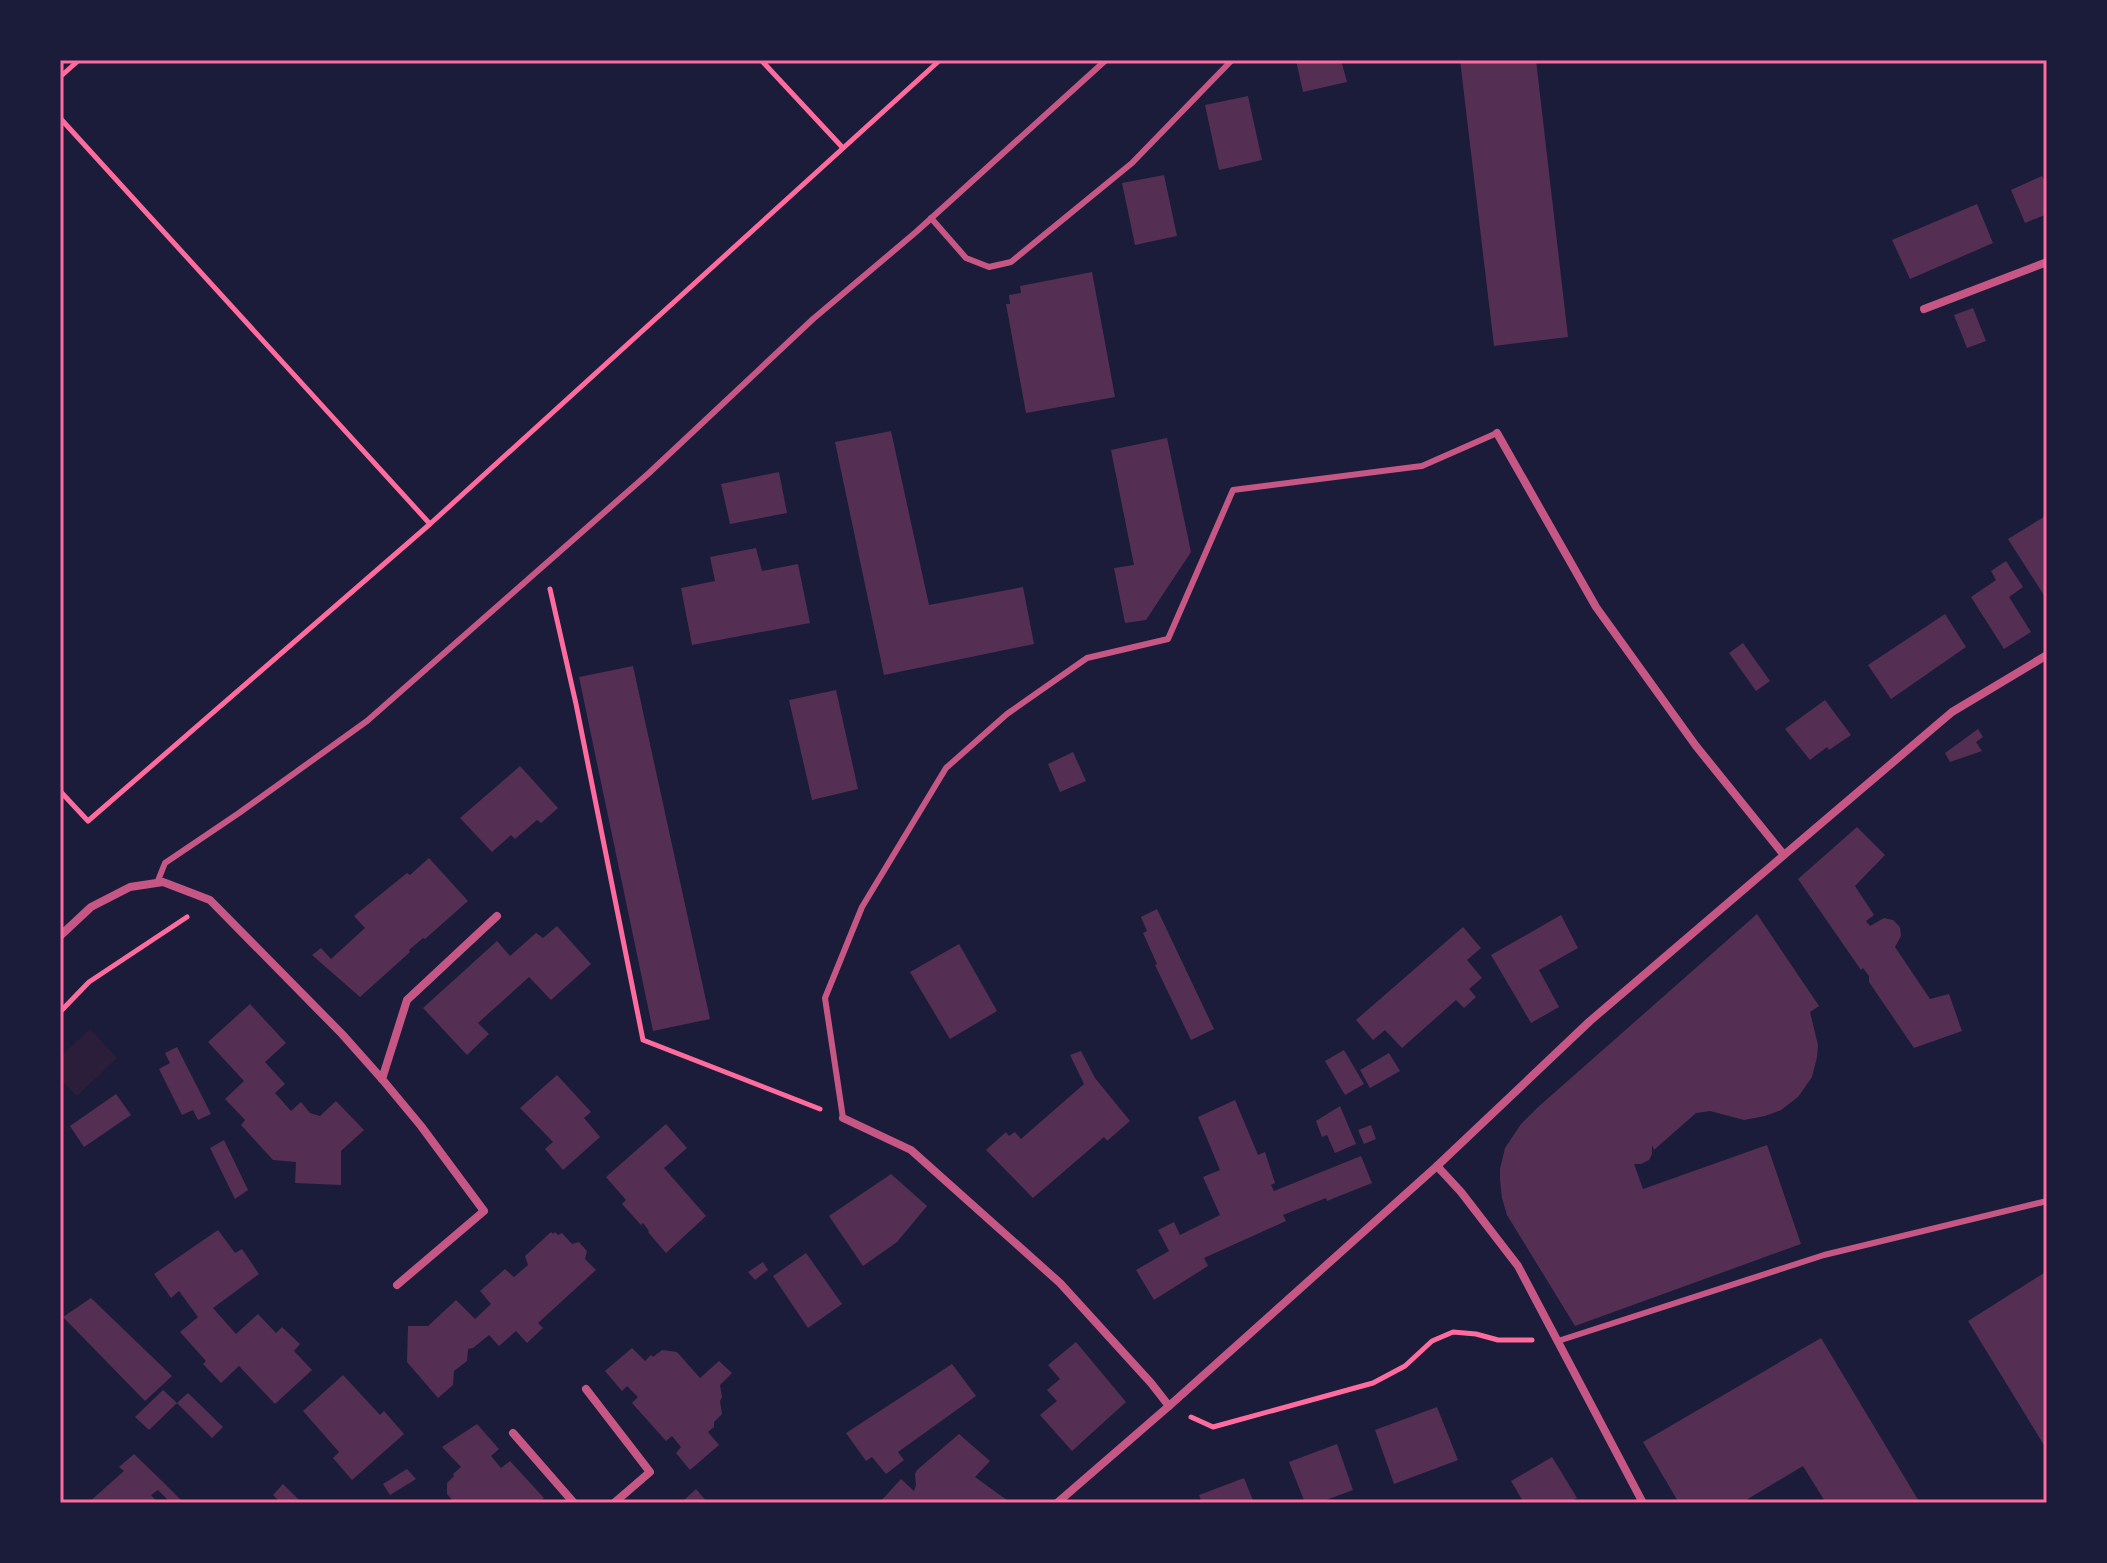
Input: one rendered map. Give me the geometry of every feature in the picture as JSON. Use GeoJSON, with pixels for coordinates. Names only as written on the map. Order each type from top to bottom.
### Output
{"type":"FeatureCollection","features":[{"type":"Feature","properties":{"kind":"street"},"geometry":{"type":"LineString","coordinates":[[1924,309],[2047,262]]}},
{"type":"Feature","properties":{"kind":"street"},"geometry":{"type":"LineString","coordinates":[[1497,433],[1596,607],[1696,746],[1784,855]]}},
{"type":"Feature","properties":{"kind":"street"},"geometry":{"type":"LineString","coordinates":[[1057,1503],[1437,1166],[1590,1021],[1952,712],[2047,655]]}},
{"type":"Feature","properties":{"kind":"street"},"geometry":{"type":"LineString","coordinates":[[60,936],[91,907],[130,887],[163,882],[210,900],[342,1034],[421,1126],[484,1211],[397,1285]]}},
{"type":"Feature","properties":{"kind":"street"},"geometry":{"type":"LineString","coordinates":[[382,1079],[407,1000],[497,916]]}},
{"type":"Feature","properties":{"kind":"street"},"geometry":{"type":"LineString","coordinates":[[843,1118],[911,1150],[1060,1283],[1169,1406]]}},
{"type":"Feature","properties":{"kind":"street"},"geometry":{"type":"LineString","coordinates":[[1437,1166],[1518,1266],[1643,1503]]}},
{"type":"Feature","properties":{"kind":"street"},"geometry":{"type":"LineString","coordinates":[[586,1389],[650,1472],[614,1503]]}},
{"type":"Feature","properties":{"kind":"street"},"geometry":{"type":"LineString","coordinates":[[513,1433],[574,1503]]}},
{"type":"Feature","properties":{"kind":"lane"},"geometry":{"type":"LineString","coordinates":[[157,883],[165,863],[367,721],[649,473],[813,319],[931,218],[1106,60]]}},
{"type":"Feature","properties":{"kind":"lane"},"geometry":{"type":"LineString","coordinates":[[931,218],[966,258],[989,267],[1011,262],[1132,163],[1232,60]]}},
{"type":"Feature","properties":{"kind":"lane"},"geometry":{"type":"LineString","coordinates":[[843,1118],[825,998],[862,907],[946,768],[1007,714],[1087,658],[1168,639],[1233,490],[1422,466],[1497,433]]}},
{"type":"Feature","properties":{"kind":"lane"},"geometry":{"type":"LineString","coordinates":[[1558,1341],[1824,1255],[2047,1201]]}},
{"type":"Feature","properties":{"kind":"path"},"geometry":{"type":"LineString","coordinates":[[60,77],[79,60]]}},
{"type":"Feature","properties":{"kind":"path"},"geometry":{"type":"LineString","coordinates":[[761,60],[843,148]]}},
{"type":"Feature","properties":{"kind":"path"},"geometry":{"type":"LineString","coordinates":[[60,791],[88,821],[430,524],[940,60]]}},
{"type":"Feature","properties":{"kind":"path"},"geometry":{"type":"LineString","coordinates":[[60,118],[430,524]]}},
{"type":"Feature","properties":{"kind":"path"},"geometry":{"type":"LineString","coordinates":[[545,565],[643,1040],[843,1118]]}},
{"type":"Feature","properties":{"kind":"path"},"geometry":{"type":"LineString","coordinates":[[60,1012],[89,982],[210,900]]}},
{"type":"Feature","properties":{"kind":"path"},"geometry":{"type":"LineString","coordinates":[[1169,1406],[1213,1427],[1373,1383],[1405,1366],[1432,1341],[1453,1332],[1498,1340],[1558,1341]]}},
{"type":"Feature","properties":{"kind":"shaded area"},"geometry":{"type":"Polygon","coordinates":[[[90,1029],[117,1058],[77,1096],[60,1079],[60,1057],[90,1029]]]}},
{"type":"Feature","properties":{"kind":"building"},"geometry":{"type":"Polygon","coordinates":[[[1296,60],[1341,60],[1347,82],[1303,92],[1296,60]]]}},
{"type":"Feature","properties":{"kind":"building"},"geometry":{"type":"Polygon","coordinates":[[[1460,60],[1536,60],[1568,337],[1494,346],[1460,60]]]}},
{"type":"Feature","properties":{"kind":"building"},"geometry":{"type":"Polygon","coordinates":[[[1248,96],[1262,160],[1219,170],[1205,105],[1248,96]]]}},
{"type":"Feature","properties":{"kind":"building"},"geometry":{"type":"Polygon","coordinates":[[[1164,175],[1177,236],[1135,245],[1122,183],[1164,175]]]}},
{"type":"Feature","properties":{"kind":"building"},"geometry":{"type":"Polygon","coordinates":[[[2042,176],[2047,186],[2047,214],[2025,223],[2011,190],[2042,176]]]}},
{"type":"Feature","properties":{"kind":"building"},"geometry":{"type":"Polygon","coordinates":[[[1977,204],[1993,243],[1910,279],[1892,240],[1977,204]]]}},
{"type":"Feature","properties":{"kind":"building"},"geometry":{"type":"Polygon","coordinates":[[[1092,272],[1115,397],[1026,413],[1006,304],[1010,304],[1009,295],[1021,293],[1020,286],[1092,272]]]}},
{"type":"Feature","properties":{"kind":"building"},"geometry":{"type":"Polygon","coordinates":[[[1973,308],[1986,341],[1967,348],[1954,315],[1973,308]]]}},
{"type":"Feature","properties":{"kind":"building"},"geometry":{"type":"Polygon","coordinates":[[[891,431],[929,605],[1023,587],[1034,644],[884,675],[835,442],[891,431]]]}},
{"type":"Feature","properties":{"kind":"building"},"geometry":{"type":"Polygon","coordinates":[[[1167,438],[1191,552],[1146,620],[1125,623],[1114,568],[1134,565],[1111,450],[1167,438]]]}},
{"type":"Feature","properties":{"kind":"building"},"geometry":{"type":"Polygon","coordinates":[[[779,472],[787,513],[730,524],[721,484],[779,472]]]}},
{"type":"Feature","properties":{"kind":"building"},"geometry":{"type":"Polygon","coordinates":[[[2047,515],[2047,600],[2008,539],[2047,515]]]}},
{"type":"Feature","properties":{"kind":"building"},"geometry":{"type":"Polygon","coordinates":[[[756,548],[762,571],[798,564],[810,623],[692,645],[681,588],[715,581],[710,557],[756,548]]]}},
{"type":"Feature","properties":{"kind":"building"},"geometry":{"type":"Polygon","coordinates":[[[2006,561],[2023,587],[2009,597],[2031,632],[2004,649],[1971,597],[1996,580],[1991,571],[2006,561]]]}},
{"type":"Feature","properties":{"kind":"building"},"geometry":{"type":"Polygon","coordinates":[[[1945,614],[1966,647],[1891,699],[1868,665],[1945,614]]]}},
{"type":"Feature","properties":{"kind":"building"},"geometry":{"type":"Polygon","coordinates":[[[1743,643],[1770,681],[1756,691],[1729,653],[1743,643]]]}},
{"type":"Feature","properties":{"kind":"building"},"geometry":{"type":"Polygon","coordinates":[[[633,666],[710,1019],[653,1031],[579,677],[633,666]]]}},
{"type":"Feature","properties":{"kind":"building"},"geometry":{"type":"Polygon","coordinates":[[[836,690],[858,789],[812,800],[789,700],[836,690]]]}},
{"type":"Feature","properties":{"kind":"building"},"geometry":{"type":"Polygon","coordinates":[[[1825,700],[1851,735],[1810,760],[1785,729],[1825,700]]]}},
{"type":"Feature","properties":{"kind":"building"},"geometry":{"type":"Polygon","coordinates":[[[1978,729],[1983,737],[1976,742],[1982,751],[1950,762],[1945,753],[1978,729]]]}},
{"type":"Feature","properties":{"kind":"building"},"geometry":{"type":"Polygon","coordinates":[[[1073,752],[1086,781],[1060,792],[1048,764],[1073,752]]]}},
{"type":"Feature","properties":{"kind":"building"},"geometry":{"type":"Polygon","coordinates":[[[520,766],[558,808],[541,823],[537,820],[515,839],[511,835],[492,852],[460,818],[520,766]]]}},
{"type":"Feature","properties":{"kind":"building"},"geometry":{"type":"Polygon","coordinates":[[[1857,827],[1885,855],[1855,886],[1874,915],[1866,921],[1870,926],[1884,918],[1893,920],[1900,927],[1901,936],[1895,947],[1930,999],[1949,994],[1962,1031],[1914,1048],[1869,982],[1869,976],[1863,968],[1861,970],[1798,879],[1857,827]]]}},
{"type":"Feature","properties":{"kind":"building"},"geometry":{"type":"Polygon","coordinates":[[[429,858],[468,901],[409,950],[360,997],[312,955],[321,948],[331,959],[365,928],[354,916],[429,858]]]}},
{"type":"Feature","properties":{"kind":"building"},"geometry":{"type":"Polygon","coordinates":[[[1157,909],[1214,1029],[1191,1040],[1143,933],[1147,931],[1141,917],[1157,909]]]}},
{"type":"Feature","properties":{"kind":"building"},"geometry":{"type":"Polygon","coordinates":[[[1757,914],[1819,1006],[1810,1012],[1818,1045],[1812,1077],[1798,1097],[1781,1110],[1765,1116],[1744,1120],[1710,1111],[1696,1113],[1654,1150],[1652,1145],[1649,1160],[1634,1164],[1643,1189],[1767,1145],[1801,1244],[1575,1326],[1507,1215],[1500,1180],[1505,1148],[1521,1124],[1537,1108],[1757,914]]]}},
{"type":"Feature","properties":{"kind":"building"},"geometry":{"type":"Polygon","coordinates":[[[1561,915],[1578,948],[1539,970],[1559,1007],[1531,1023],[1491,955],[1561,915]]]}},
{"type":"Feature","properties":{"kind":"building"},"geometry":{"type":"Polygon","coordinates":[[[557,926],[591,964],[551,1000],[529,977],[478,1023],[489,1034],[467,1055],[423,1008],[497,941],[510,956],[536,933],[543,938],[557,926]]]}},
{"type":"Feature","properties":{"kind":"building"},"geometry":{"type":"Polygon","coordinates":[[[1463,927],[1481,948],[1467,960],[1482,978],[1469,989],[1476,997],[1464,1008],[1456,1000],[1402,1048],[1385,1030],[1373,1040],[1356,1020],[1463,927]]]}},
{"type":"Feature","properties":{"kind":"building"},"geometry":{"type":"Polygon","coordinates":[[[959,944],[997,1011],[950,1039],[910,972],[959,944]]]}},
{"type":"Feature","properties":{"kind":"building"},"geometry":{"type":"Polygon","coordinates":[[[250,1004],[286,1043],[265,1062],[285,1084],[275,1093],[291,1111],[301,1102],[310,1113],[320,1116],[336,1101],[364,1130],[341,1151],[341,1185],[295,1183],[296,1162],[273,1160],[241,1125],[245,1120],[225,1099],[244,1081],[208,1042],[250,1004]]]}},
{"type":"Feature","properties":{"kind":"building"},"geometry":{"type":"Polygon","coordinates":[[[177,1047],[211,1114],[198,1120],[193,1110],[182,1115],[159,1069],[170,1063],[165,1053],[177,1047]]]}},
{"type":"Feature","properties":{"kind":"building"},"geometry":{"type":"Polygon","coordinates":[[[1344,1050],[1364,1084],[1345,1095],[1325,1061],[1344,1050]]]}},
{"type":"Feature","properties":{"kind":"building"},"geometry":{"type":"Polygon","coordinates":[[[1081,1051],[1095,1078],[1130,1121],[1107,1141],[1104,1137],[1033,1198],[986,1150],[1006,1132],[1009,1136],[1015,1132],[1021,1139],[1084,1084],[1070,1055],[1081,1051]]]}},
{"type":"Feature","properties":{"kind":"building"},"geometry":{"type":"Polygon","coordinates":[[[1389,1053],[1400,1071],[1370,1088],[1360,1070],[1389,1053]]]}},
{"type":"Feature","properties":{"kind":"building"},"geometry":{"type":"Polygon","coordinates":[[[557,1075],[591,1112],[584,1118],[600,1137],[563,1170],[545,1149],[553,1142],[520,1108],[557,1075]]]}},
{"type":"Feature","properties":{"kind":"building"},"geometry":{"type":"Polygon","coordinates":[[[116,1094],[131,1115],[84,1147],[70,1126],[116,1094]]]}},
{"type":"Feature","properties":{"kind":"building"},"geometry":{"type":"Polygon","coordinates":[[[1235,1100],[1258,1155],[1265,1152],[1275,1183],[1271,1185],[1274,1191],[1361,1156],[1372,1183],[1283,1215],[1286,1221],[1204,1258],[1208,1266],[1154,1300],[1136,1270],[1169,1251],[1158,1230],[1174,1222],[1180,1235],[1220,1215],[1203,1177],[1220,1170],[1198,1117],[1235,1100]]]}},
{"type":"Feature","properties":{"kind":"building"},"geometry":{"type":"Polygon","coordinates":[[[1340,1106],[1356,1144],[1335,1153],[1327,1135],[1322,1137],[1316,1121],[1340,1106]]]}},
{"type":"Feature","properties":{"kind":"building"},"geometry":{"type":"Polygon","coordinates":[[[666,1124],[687,1148],[664,1168],[706,1216],[666,1253],[643,1223],[641,1225],[622,1204],[626,1200],[606,1177],[666,1124]]]}},
{"type":"Feature","properties":{"kind":"building"},"geometry":{"type":"Polygon","coordinates":[[[1371,1125],[1376,1139],[1364,1144],[1358,1130],[1371,1125]]]}},
{"type":"Feature","properties":{"kind":"building"},"geometry":{"type":"Polygon","coordinates":[[[224,1140],[248,1190],[235,1199],[210,1148],[224,1140]]]}},
{"type":"Feature","properties":{"kind":"building"},"geometry":{"type":"Polygon","coordinates":[[[891,1174],[927,1206],[897,1242],[863,1266],[829,1216],[891,1174]]]}},
{"type":"Feature","properties":{"kind":"building"},"geometry":{"type":"Polygon","coordinates":[[[218,1230],[235,1253],[242,1249],[259,1274],[213,1308],[236,1334],[258,1314],[276,1333],[282,1327],[300,1344],[294,1351],[312,1370],[275,1404],[239,1366],[221,1383],[203,1364],[206,1361],[180,1332],[198,1317],[179,1291],[171,1298],[154,1274],[218,1230]]]}},
{"type":"Feature","properties":{"kind":"building"},"geometry":{"type":"Polygon","coordinates":[[[551,1232],[562,1233],[572,1244],[579,1242],[587,1251],[585,1259],[596,1270],[538,1323],[543,1328],[527,1343],[516,1331],[499,1346],[489,1335],[468,1349],[467,1361],[454,1371],[453,1385],[438,1398],[407,1362],[408,1326],[428,1326],[456,1300],[475,1319],[491,1304],[480,1291],[505,1269],[514,1277],[528,1265],[525,1256],[551,1232]]]}},
{"type":"Feature","properties":{"kind":"building"},"geometry":{"type":"Polygon","coordinates":[[[806,1253],[842,1304],[808,1328],[773,1276],[806,1253]]]}},
{"type":"Feature","properties":{"kind":"building"},"geometry":{"type":"Polygon","coordinates":[[[763,1262],[768,1270],[755,1280],[748,1272],[763,1262]]]}},
{"type":"Feature","properties":{"kind":"building"},"geometry":{"type":"Polygon","coordinates":[[[2047,1271],[2047,1450],[1968,1321],[2047,1271]]]}},
{"type":"Feature","properties":{"kind":"building"},"geometry":{"type":"Polygon","coordinates":[[[91,1298],[172,1376],[145,1401],[63,1317],[91,1298]]]}},
{"type":"Feature","properties":{"kind":"building"},"geometry":{"type":"Polygon","coordinates":[[[1821,1338],[1920,1503],[1826,1503],[1803,1466],[1741,1503],[1679,1503],[1643,1442],[1821,1338]]]}},
{"type":"Feature","properties":{"kind":"building"},"geometry":{"type":"Polygon","coordinates":[[[1076,1342],[1126,1402],[1072,1451],[1040,1415],[1057,1401],[1047,1390],[1060,1379],[1048,1365],[1076,1342]]]}},
{"type":"Feature","properties":{"kind":"building"},"geometry":{"type":"Polygon","coordinates":[[[632,1348],[645,1361],[662,1350],[677,1352],[700,1378],[719,1361],[732,1373],[720,1385],[722,1414],[708,1432],[719,1445],[690,1470],[676,1453],[681,1447],[672,1436],[666,1441],[632,1403],[638,1397],[627,1386],[622,1391],[605,1371],[632,1348]]]}},
{"type":"Feature","properties":{"kind":"building"},"geometry":{"type":"Polygon","coordinates":[[[952,1364],[976,1396],[898,1452],[904,1460],[886,1474],[872,1457],[866,1461],[846,1433],[952,1364]]]}},
{"type":"Feature","properties":{"kind":"building"},"geometry":{"type":"Polygon","coordinates":[[[343,1375],[380,1415],[384,1411],[404,1434],[352,1480],[333,1458],[339,1452],[303,1411],[343,1375]]]}},
{"type":"Feature","properties":{"kind":"building"},"geometry":{"type":"Polygon","coordinates":[[[163,1390],[177,1403],[149,1430],[135,1417],[163,1390]]]}},
{"type":"Feature","properties":{"kind":"building"},"geometry":{"type":"Polygon","coordinates":[[[188,1393],[223,1427],[212,1438],[177,1403],[188,1393]]]}},
{"type":"Feature","properties":{"kind":"building"},"geometry":{"type":"Polygon","coordinates":[[[1437,1407],[1458,1460],[1394,1484],[1375,1430],[1437,1407]]]}},
{"type":"Feature","properties":{"kind":"building"},"geometry":{"type":"Polygon","coordinates":[[[477,1424],[499,1449],[491,1456],[501,1468],[510,1461],[544,1498],[538,1503],[455,1503],[447,1494],[447,1483],[461,1467],[442,1447],[477,1424]]]}},
{"type":"Feature","properties":{"kind":"building"},"geometry":{"type":"Polygon","coordinates":[[[959,1434],[990,1461],[975,1477],[1011,1503],[913,1503],[909,1500],[907,1503],[879,1503],[901,1479],[914,1491],[917,1470],[959,1434]]]}},
{"type":"Feature","properties":{"kind":"building"},"geometry":{"type":"Polygon","coordinates":[[[1337,1444],[1353,1490],[1318,1503],[1305,1503],[1289,1462],[1337,1444]]]}},
{"type":"Feature","properties":{"kind":"building"},"geometry":{"type":"Polygon","coordinates":[[[134,1454],[184,1503],[171,1503],[158,1490],[151,1495],[158,1503],[88,1503],[124,1471],[119,1467],[134,1454]]]}},
{"type":"Feature","properties":{"kind":"building"},"geometry":{"type":"Polygon","coordinates":[[[1552,1457],[1577,1498],[1569,1503],[1524,1503],[1511,1481],[1552,1457]]]}},
{"type":"Feature","properties":{"kind":"building"},"geometry":{"type":"Polygon","coordinates":[[[407,1469],[416,1479],[390,1495],[383,1484],[407,1469]]]}},
{"type":"Feature","properties":{"kind":"building"},"geometry":{"type":"Polygon","coordinates":[[[1244,1478],[1254,1503],[1202,1503],[1199,1495],[1244,1478]]]}},
{"type":"Feature","properties":{"kind":"building"},"geometry":{"type":"Polygon","coordinates":[[[283,1484],[302,1503],[281,1503],[273,1495],[283,1484]]]}},
{"type":"Feature","properties":{"kind":"building"},"geometry":{"type":"Polygon","coordinates":[[[696,1489],[708,1503],[681,1503],[696,1489]]]}}]}
